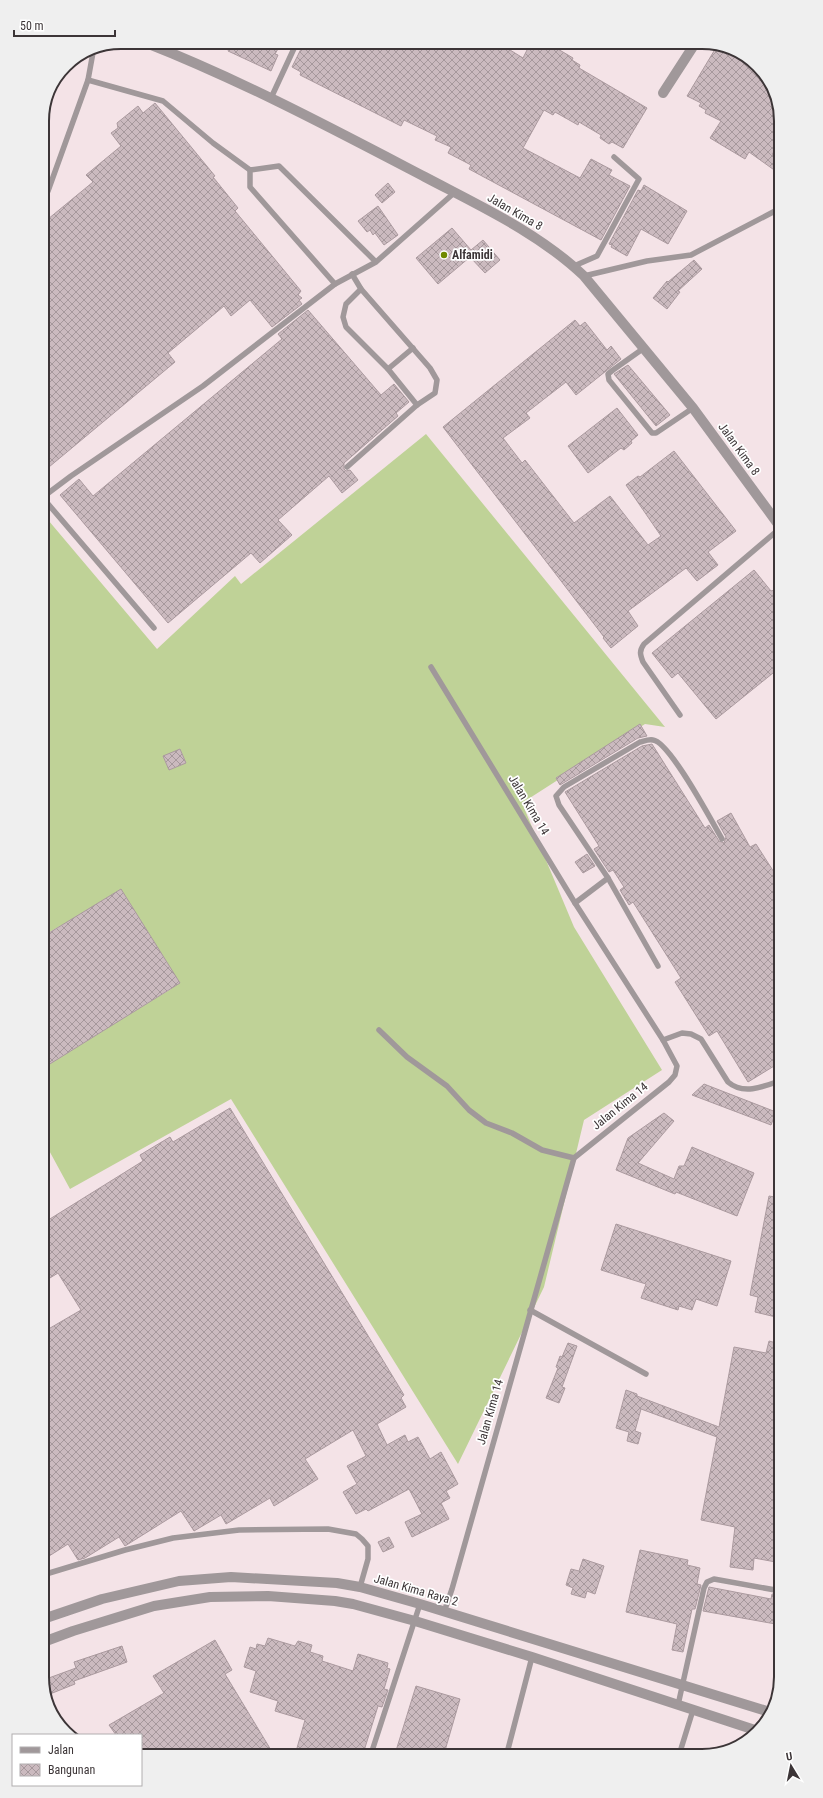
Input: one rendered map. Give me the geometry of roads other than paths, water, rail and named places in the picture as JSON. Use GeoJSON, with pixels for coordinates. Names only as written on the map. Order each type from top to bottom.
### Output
{"type":"FeatureCollection","features":[{"type":"Feature","properties":{"kind":"street","name":"Jalan Kima 8"},"geometry":{"type":"LineString","coordinates":[[162,49],[271,98],[454,193],[524,230],[574,266],[584,276],[693,408],[774,519]]}},
{"type":"Feature","properties":{"kind":"street"},"geometry":{"type":"LineString","coordinates":[[663,92],[691,49]]}},
{"type":"Feature","properties":{"kind":"street","name":"Jalan Kima Raya 2"},"geometry":{"type":"LineString","coordinates":[[49,1617],[102,1600],[179,1581],[231,1577],[337,1583],[360,1587],[420,1604],[766,1711]]}},
{"type":"Feature","properties":{"kind":"street"},"geometry":{"type":"LineString","coordinates":[[49,1640],[154,1606],[210,1597],[268,1596],[336,1601],[353,1604],[415,1621],[532,1657],[752,1729]]}},
{"type":"Feature","properties":{"kind":"lane"},"geometry":{"type":"LineString","coordinates":[[271,98],[295,49]]}},
{"type":"Feature","properties":{"kind":"lane"},"geometry":{"type":"LineString","coordinates":[[49,188],[88,80],[92,56]]}},
{"type":"Feature","properties":{"kind":"lane"},"geometry":{"type":"LineString","coordinates":[[88,80],[162,101],[250,170],[279,166],[376,262]]}},
{"type":"Feature","properties":{"kind":"lane"},"geometry":{"type":"LineString","coordinates":[[574,266],[596,256],[639,179],[614,157]]}},
{"type":"Feature","properties":{"kind":"lane"},"geometry":{"type":"LineString","coordinates":[[250,170],[250,187],[335,284]]}},
{"type":"Feature","properties":{"kind":"lane"},"geometry":{"type":"LineString","coordinates":[[49,493],[71,476],[203,386],[335,284],[376,262],[454,193]]}},
{"type":"Feature","properties":{"kind":"lane"},"geometry":{"type":"LineString","coordinates":[[584,276],[618,267],[691,255],[774,211]]}},
{"type":"Feature","properties":{"kind":"lane"},"geometry":{"type":"LineString","coordinates":[[347,467],[417,405],[435,393],[437,380],[430,368],[361,289],[352,274]]}},
{"type":"Feature","properties":{"kind":"lane"},"geometry":{"type":"LineString","coordinates":[[361,289],[346,304],[343,318],[346,327],[388,368],[417,405]]}},
{"type":"Feature","properties":{"kind":"lane"},"geometry":{"type":"LineString","coordinates":[[388,368],[413,348]]}},
{"type":"Feature","properties":{"kind":"lane"},"geometry":{"type":"LineString","coordinates":[[644,348],[608,374],[609,380],[652,433],[656,433],[693,408]]}},
{"type":"Feature","properties":{"kind":"lane"},"geometry":{"type":"LineString","coordinates":[[49,505],[154,628]]}},
{"type":"Feature","properties":{"kind":"lane"},"geometry":{"type":"LineString","coordinates":[[680,715],[643,662],[640,655],[640,650],[644,644],[774,533]]}},
{"type":"Feature","properties":{"kind":"lane","name":"Jalan Kima 14"},"geometry":{"type":"LineString","coordinates":[[431,667],[575,903],[663,1040],[677,1066],[675,1075],[574,1158],[452,1589],[444,1612]]}},
{"type":"Feature","properties":{"kind":"lane"},"geometry":{"type":"LineString","coordinates":[[658,966],[608,878],[559,805],[556,796],[564,788],[640,742],[653,740],[660,744],[689,781],[722,839]]}},
{"type":"Feature","properties":{"kind":"lane"},"geometry":{"type":"LineString","coordinates":[[575,903],[608,878]]}},
{"type":"Feature","properties":{"kind":"lane"},"geometry":{"type":"LineString","coordinates":[[379,1030],[407,1057],[448,1086],[468,1110],[486,1123],[512,1133],[542,1150],[574,1158]]}},
{"type":"Feature","properties":{"kind":"lane"},"geometry":{"type":"LineString","coordinates":[[663,1040],[682,1033],[691,1034],[701,1039],[728,1082],[734,1087],[752,1090],[774,1083]]}},
{"type":"Feature","properties":{"kind":"lane"},"geometry":{"type":"LineString","coordinates":[[530,1310],[646,1374]]}},
{"type":"Feature","properties":{"kind":"lane"},"geometry":{"type":"LineString","coordinates":[[49,1573],[124,1550],[174,1538],[239,1530],[328,1529],[356,1534],[368,1546],[368,1559],[360,1587]]}},
{"type":"Feature","properties":{"kind":"lane"},"geometry":{"type":"LineString","coordinates":[[678,1706],[684,1686],[704,1588],[707,1582],[714,1579],[774,1590]]}},
{"type":"Feature","properties":{"kind":"lane"},"geometry":{"type":"LineString","coordinates":[[373,1749],[420,1604]]}},
{"type":"Feature","properties":{"kind":"lane"},"geometry":{"type":"LineString","coordinates":[[508,1749],[532,1657]]}},
{"type":"Feature","properties":{"kind":"lane"},"geometry":{"type":"LineString","coordinates":[[681,1749],[693,1710]]}},
{"type":"Feature","properties":{"kind":"place","name":"Alfamidi"},"geometry":{"type":"Point","coordinates":[444,255]}}]}
